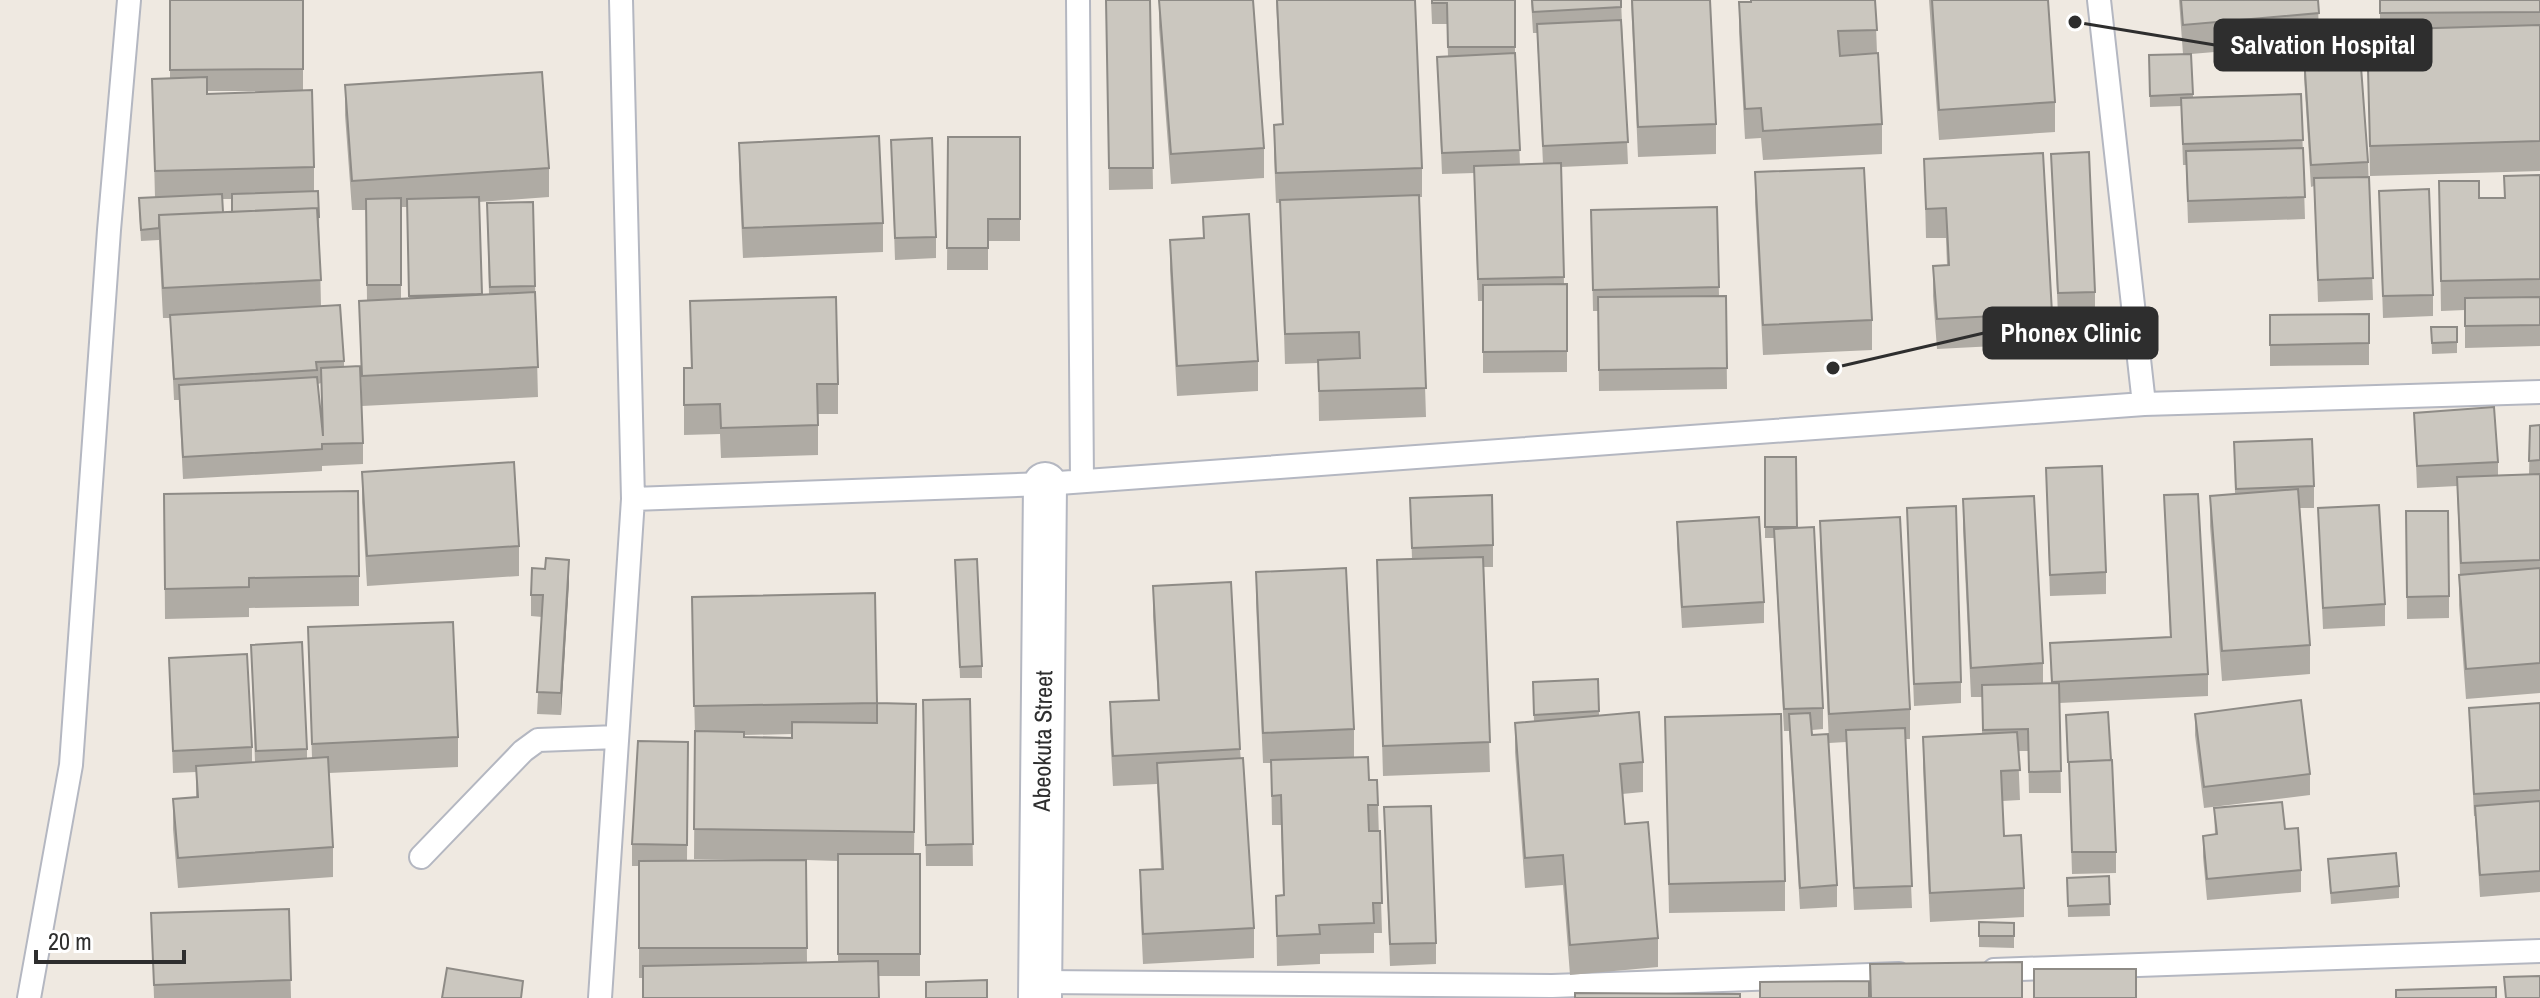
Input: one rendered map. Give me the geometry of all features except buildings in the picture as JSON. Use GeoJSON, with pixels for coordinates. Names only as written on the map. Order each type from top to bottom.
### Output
{"type":"FeatureCollection","features":[{"type":"Feature","properties":{"kind":"street","name":"Abeokuta Street"},"geometry":{"type":"LineString","coordinates":[[1040,990],[1063,482]]}},
{"type":"Feature","properties":{"kind":"lane"},"geometry":{"type":"LineString","coordinates":[[29,998],[71,765],[109,230],[129,0]]}},
{"type":"Feature","properties":{"kind":"lane"},"geometry":{"type":"LineString","coordinates":[[600,998],[633,499],[621,0]]}},
{"type":"Feature","properties":{"kind":"lane"},"geometry":{"type":"LineString","coordinates":[[1063,482],[1078,0]]}},
{"type":"Feature","properties":{"kind":"lane"},"geometry":{"type":"LineString","coordinates":[[2099,0],[2144,404]]}},
{"type":"Feature","properties":{"kind":"lane"},"geometry":{"type":"LineString","coordinates":[[633,499],[1063,482],[2144,404],[2540,392]]}},
{"type":"Feature","properties":{"kind":"lane"},"geometry":{"type":"LineString","coordinates":[[421,857],[523,751],[538,740],[617,737]]}},
{"type":"Feature","properties":{"kind":"lane"},"geometry":{"type":"LineString","coordinates":[[1967,971],[2540,951]]}},
{"type":"Feature","properties":{"kind":"lane"},"geometry":{"type":"LineString","coordinates":[[1040,990],[1552,992],[1919,973]]}},
{"type":"Feature","properties":{"kind":"place","name":"Salvation Hospital"},"geometry":{"type":"Point","coordinates":[2075,22]}},
{"type":"Feature","properties":{"kind":"place","name":"Phonex Clinic"},"geometry":{"type":"Point","coordinates":[1833,368]}}]}
